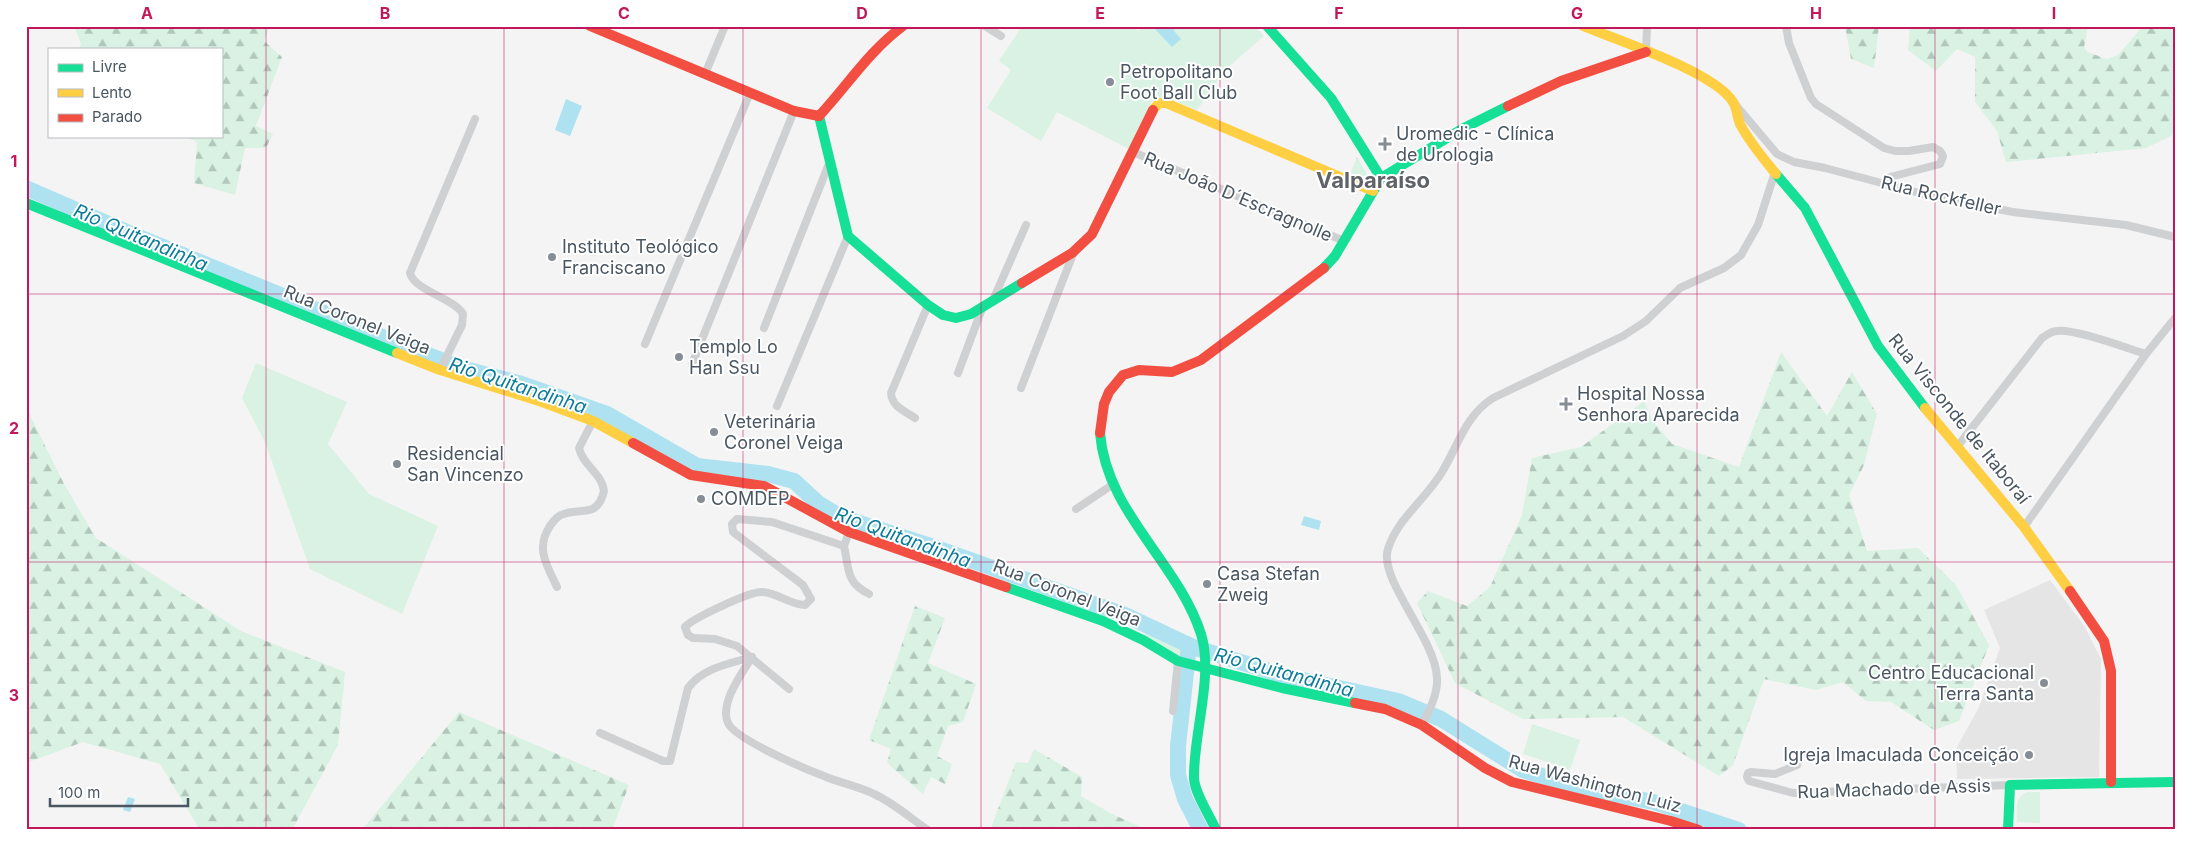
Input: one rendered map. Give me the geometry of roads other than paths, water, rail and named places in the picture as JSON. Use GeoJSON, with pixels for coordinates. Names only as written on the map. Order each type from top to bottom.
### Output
{"type":"FeatureCollection","features":[{"type":"Feature","properties":{"kind":"street"},"geometry":{"type":"LineString","coordinates":[[590,26],[609,30],[705,74],[794,111],[819,116]]}},
{"type":"Feature","properties":{"kind":"street"},"geometry":{"type":"LineString","coordinates":[[705,74],[726,26]]}},
{"type":"Feature","properties":{"kind":"street"},"geometry":{"type":"LineString","coordinates":[[819,116],[871,52],[890,34],[903,26]]}},
{"type":"Feature","properties":{"kind":"street"},"geometry":{"type":"LineString","coordinates":[[985,26],[1001,36]]}},
{"type":"Feature","properties":{"kind":"street"},"geometry":{"type":"LineString","coordinates":[[1267,26],[1331,98],[1381,178]]}},
{"type":"Feature","properties":{"kind":"street","name":"Rua Visconde de Itaboraí"},"geometry":{"type":"LineString","coordinates":[[1583,26],[1694,72],[1724,91],[1733,102],[1746,135],[1762,158],[1804,208],[1878,346],[1905,383],[2024,527],[2092,621],[2104,641],[2111,671],[2111,782]]}},
{"type":"Feature","properties":{"kind":"street"},"geometry":{"type":"LineString","coordinates":[[1216,830],[1194,779],[1204,669],[1203,642],[1180,592],[1112,484],[1103,457],[1100,433],[1102,408],[1117,382],[1127,373],[1140,369],[1163,374],[1182,370],[1208,356],[1318,274],[1335,256],[1381,178],[1462,129],[1504,108],[1561,81],[1646,52],[1647,26]]}},
{"type":"Feature","properties":{"kind":"street"},"geometry":{"type":"LineString","coordinates":[[1786,26],[1789,43],[1811,98],[1816,104],[1884,148],[1895,151],[1909,151],[1933,147],[1940,151],[1943,156],[1940,164],[1890,178],[1887,185]]}},
{"type":"Feature","properties":{"kind":"street"},"geometry":{"type":"LineString","coordinates":[[645,344],[750,93]]}},
{"type":"Feature","properties":{"kind":"street","name":"Rua Rockfeller"},"geometry":{"type":"LineString","coordinates":[[1733,102],[1776,154],[1783,158],[1887,185],[2013,212],[2126,225],[2175,238]]}},
{"type":"Feature","properties":{"kind":"street"},"geometry":{"type":"LineString","coordinates":[[819,116],[848,236],[928,305],[943,315],[956,318],[971,314],[1073,254],[1092,234],[1153,109],[1159,104],[1166,103],[1373,191]]}},
{"type":"Feature","properties":{"kind":"street"},"geometry":{"type":"LineString","coordinates":[[692,364],[794,111]]}},
{"type":"Feature","properties":{"kind":"street"},"geometry":{"type":"LineString","coordinates":[[440,370],[462,325],[463,314],[445,299],[414,282],[410,273],[475,119]]}},
{"type":"Feature","properties":{"kind":"street","name":"Rua João D´Escragnolle"},"geometry":{"type":"LineString","coordinates":[[1133,152],[1344,241]]}},
{"type":"Feature","properties":{"kind":"street"},"geometry":{"type":"LineString","coordinates":[[764,328],[830,161]]}},
{"type":"Feature","properties":{"kind":"street"},"geometry":{"type":"LineString","coordinates":[[1422,725],[1432,706],[1437,680],[1436,666],[1415,618],[1390,575],[1386,558],[1396,531],[1425,498],[1471,417],[1480,407],[1493,398],[1623,336],[1646,321],[1680,288],[1724,268],[1741,255],[1758,225],[1775,172]]}},
{"type":"Feature","properties":{"kind":"street","name":"Rua Coronel Veiga"},"geometry":{"type":"LineString","coordinates":[[26,202],[440,370],[542,402],[593,421],[691,476],[764,486],[849,532],[1103,621],[1143,640],[1178,661],[1204,669]]}},
{"type":"Feature","properties":{"kind":"street"},"geometry":{"type":"LineString","coordinates":[[993,300],[1026,225]]}},
{"type":"Feature","properties":{"kind":"street"},"geometry":{"type":"LineString","coordinates":[[777,406],[848,236]]}},
{"type":"Feature","properties":{"kind":"street"},"geometry":{"type":"LineString","coordinates":[[1021,388],[1073,254]]}},
{"type":"Feature","properties":{"kind":"street"},"geometry":{"type":"LineString","coordinates":[[915,418],[895,405],[891,393],[928,305]]}},
{"type":"Feature","properties":{"kind":"street"},"geometry":{"type":"LineString","coordinates":[[958,373],[983,306]]}},
{"type":"Feature","properties":{"kind":"street"},"geometry":{"type":"LineString","coordinates":[[2024,527],[2146,354],[2175,318]]}},
{"type":"Feature","properties":{"kind":"street"},"geometry":{"type":"LineString","coordinates":[[1957,447],[2042,338],[2049,333],[2056,331],[2072,333],[2146,354]]}},
{"type":"Feature","properties":{"kind":"street"},"geometry":{"type":"LineString","coordinates":[[557,587],[542,553],[545,534],[556,518],[561,515],[591,510],[599,504],[604,491],[599,476],[585,462],[579,448],[593,421]]}},
{"type":"Feature","properties":{"kind":"street"},"geometry":{"type":"LineString","coordinates":[[1076,509],[1112,484]]}},
{"type":"Feature","properties":{"kind":"street"},"geometry":{"type":"LineString","coordinates":[[789,689],[737,646],[715,639],[693,638],[688,636],[685,627],[693,620],[737,599],[760,592],[805,606],[811,599],[803,585],[733,532],[732,524],[734,521],[742,519],[772,522],[844,546]]}},
{"type":"Feature","properties":{"kind":"street"},"geometry":{"type":"LineString","coordinates":[[849,532],[844,546],[852,582],[857,588],[869,594]]}},
{"type":"Feature","properties":{"kind":"street"},"geometry":{"type":"LineString","coordinates":[[600,733],[664,762],[670,761],[688,688],[694,680],[706,671],[752,657]]}},
{"type":"Feature","properties":{"kind":"street"},"geometry":{"type":"LineString","coordinates":[[752,657],[729,698],[726,712],[727,722],[734,731],[748,741],[822,776],[873,793],[901,810],[928,830]]}},
{"type":"Feature","properties":{"kind":"street"},"geometry":{"type":"LineString","coordinates":[[1174,711],[1178,661]]}},
{"type":"Feature","properties":{"kind":"street","name":"Rua Washington Luiz"},"geometry":{"type":"LineString","coordinates":[[1204,669],[1282,688],[1385,708],[1422,725],[1473,761],[1512,782],[1671,821],[1699,830]]}},
{"type":"Feature","properties":{"kind":"street","name":"Rua Machado de Assis"},"geometry":{"type":"LineString","coordinates":[[1797,765],[1775,774],[1751,772],[1748,773],[1747,777],[1750,780],[1772,788],[1793,793],[2010,785]]}},
{"type":"Feature","properties":{"kind":"street"},"geometry":{"type":"LineString","coordinates":[[2008,830],[2010,785],[2175,782]]}},
{"type":"Feature","properties":{"kind":"water"},"geometry":{"type":"Polygon","coordinates":[[[1158,26],[1175,26],[1174,31],[1181,39],[1172,47],[1155,29],[1158,26]]]}},
{"type":"Feature","properties":{"kind":"water"},"geometry":{"type":"Polygon","coordinates":[[[566,99],[582,106],[570,136],[555,130],[566,99]]]}},
{"type":"Feature","properties":{"kind":"water"},"geometry":{"type":"Polygon","coordinates":[[[1304,516],[1321,521],[1319,530],[1301,525],[1304,516]]]}},
{"type":"Feature","properties":{"kind":"water"},"geometry":{"type":"Polygon","coordinates":[[[128,797],[135,799],[130,812],[123,810],[128,797]]]}},
{"type":"Feature","properties":{"kind":"waterway","name":"Rio Quitandinha"},"geometry":{"type":"LineString","coordinates":[[26,188],[134,235],[461,368],[522,384],[607,414],[697,466],[768,474],[794,481],[818,503],[841,517],[928,545],[1125,615],[1193,647],[1285,676],[1398,701],[1441,719],[1523,770],[1580,788],[1654,802],[1739,830]]}},
{"type":"Feature","properties":{"kind":"waterway"},"geometry":{"type":"LineString","coordinates":[[1189,645],[1178,746],[1178,775],[1185,799],[1201,830]]}},
{"type":"Feature","properties":{"kind":"place","name":"Petropolitano Foot Ball Club"},"geometry":{"type":"Point","coordinates":[1110,82]}},
{"type":"Feature","properties":{"kind":"place","name":"Uromedic - Clínica de Urologia"},"geometry":{"type":"Point","coordinates":[1385,144]}},
{"type":"Feature","properties":{"kind":"place","name":"Instituto Teológico Franciscano"},"geometry":{"type":"Point","coordinates":[552,257]}},
{"type":"Feature","properties":{"kind":"place","name":"Templo Lo Han Ssu"},"geometry":{"type":"Point","coordinates":[679,357]}},
{"type":"Feature","properties":{"kind":"place","name":"Hospital Nossa Senhora Aparecida"},"geometry":{"type":"Point","coordinates":[1566,404]}},
{"type":"Feature","properties":{"kind":"place","name":"Veterinária Coronel Veiga"},"geometry":{"type":"Point","coordinates":[714,432]}},
{"type":"Feature","properties":{"kind":"place","name":"Residencial San Vincenzo"},"geometry":{"type":"Point","coordinates":[397,464]}},
{"type":"Feature","properties":{"kind":"place","name":"COMDEP"},"geometry":{"type":"Point","coordinates":[701,499]}},
{"type":"Feature","properties":{"kind":"place","name":"Casa Stefan Zweig"},"geometry":{"type":"Point","coordinates":[1207,584]}},
{"type":"Feature","properties":{"kind":"place","name":"Centro Educacional Terra Santa"},"geometry":{"type":"Point","coordinates":[2044,683]}},
{"type":"Feature","properties":{"kind":"place","name":"Igreja Imaculada Conceição"},"geometry":{"type":"Point","coordinates":[2029,755]}},
{"type":"Feature","properties":{"kind":"district","name":"Valparaíso"},"geometry":{"type":"Point","coordinates":[1373,180]}}]}
